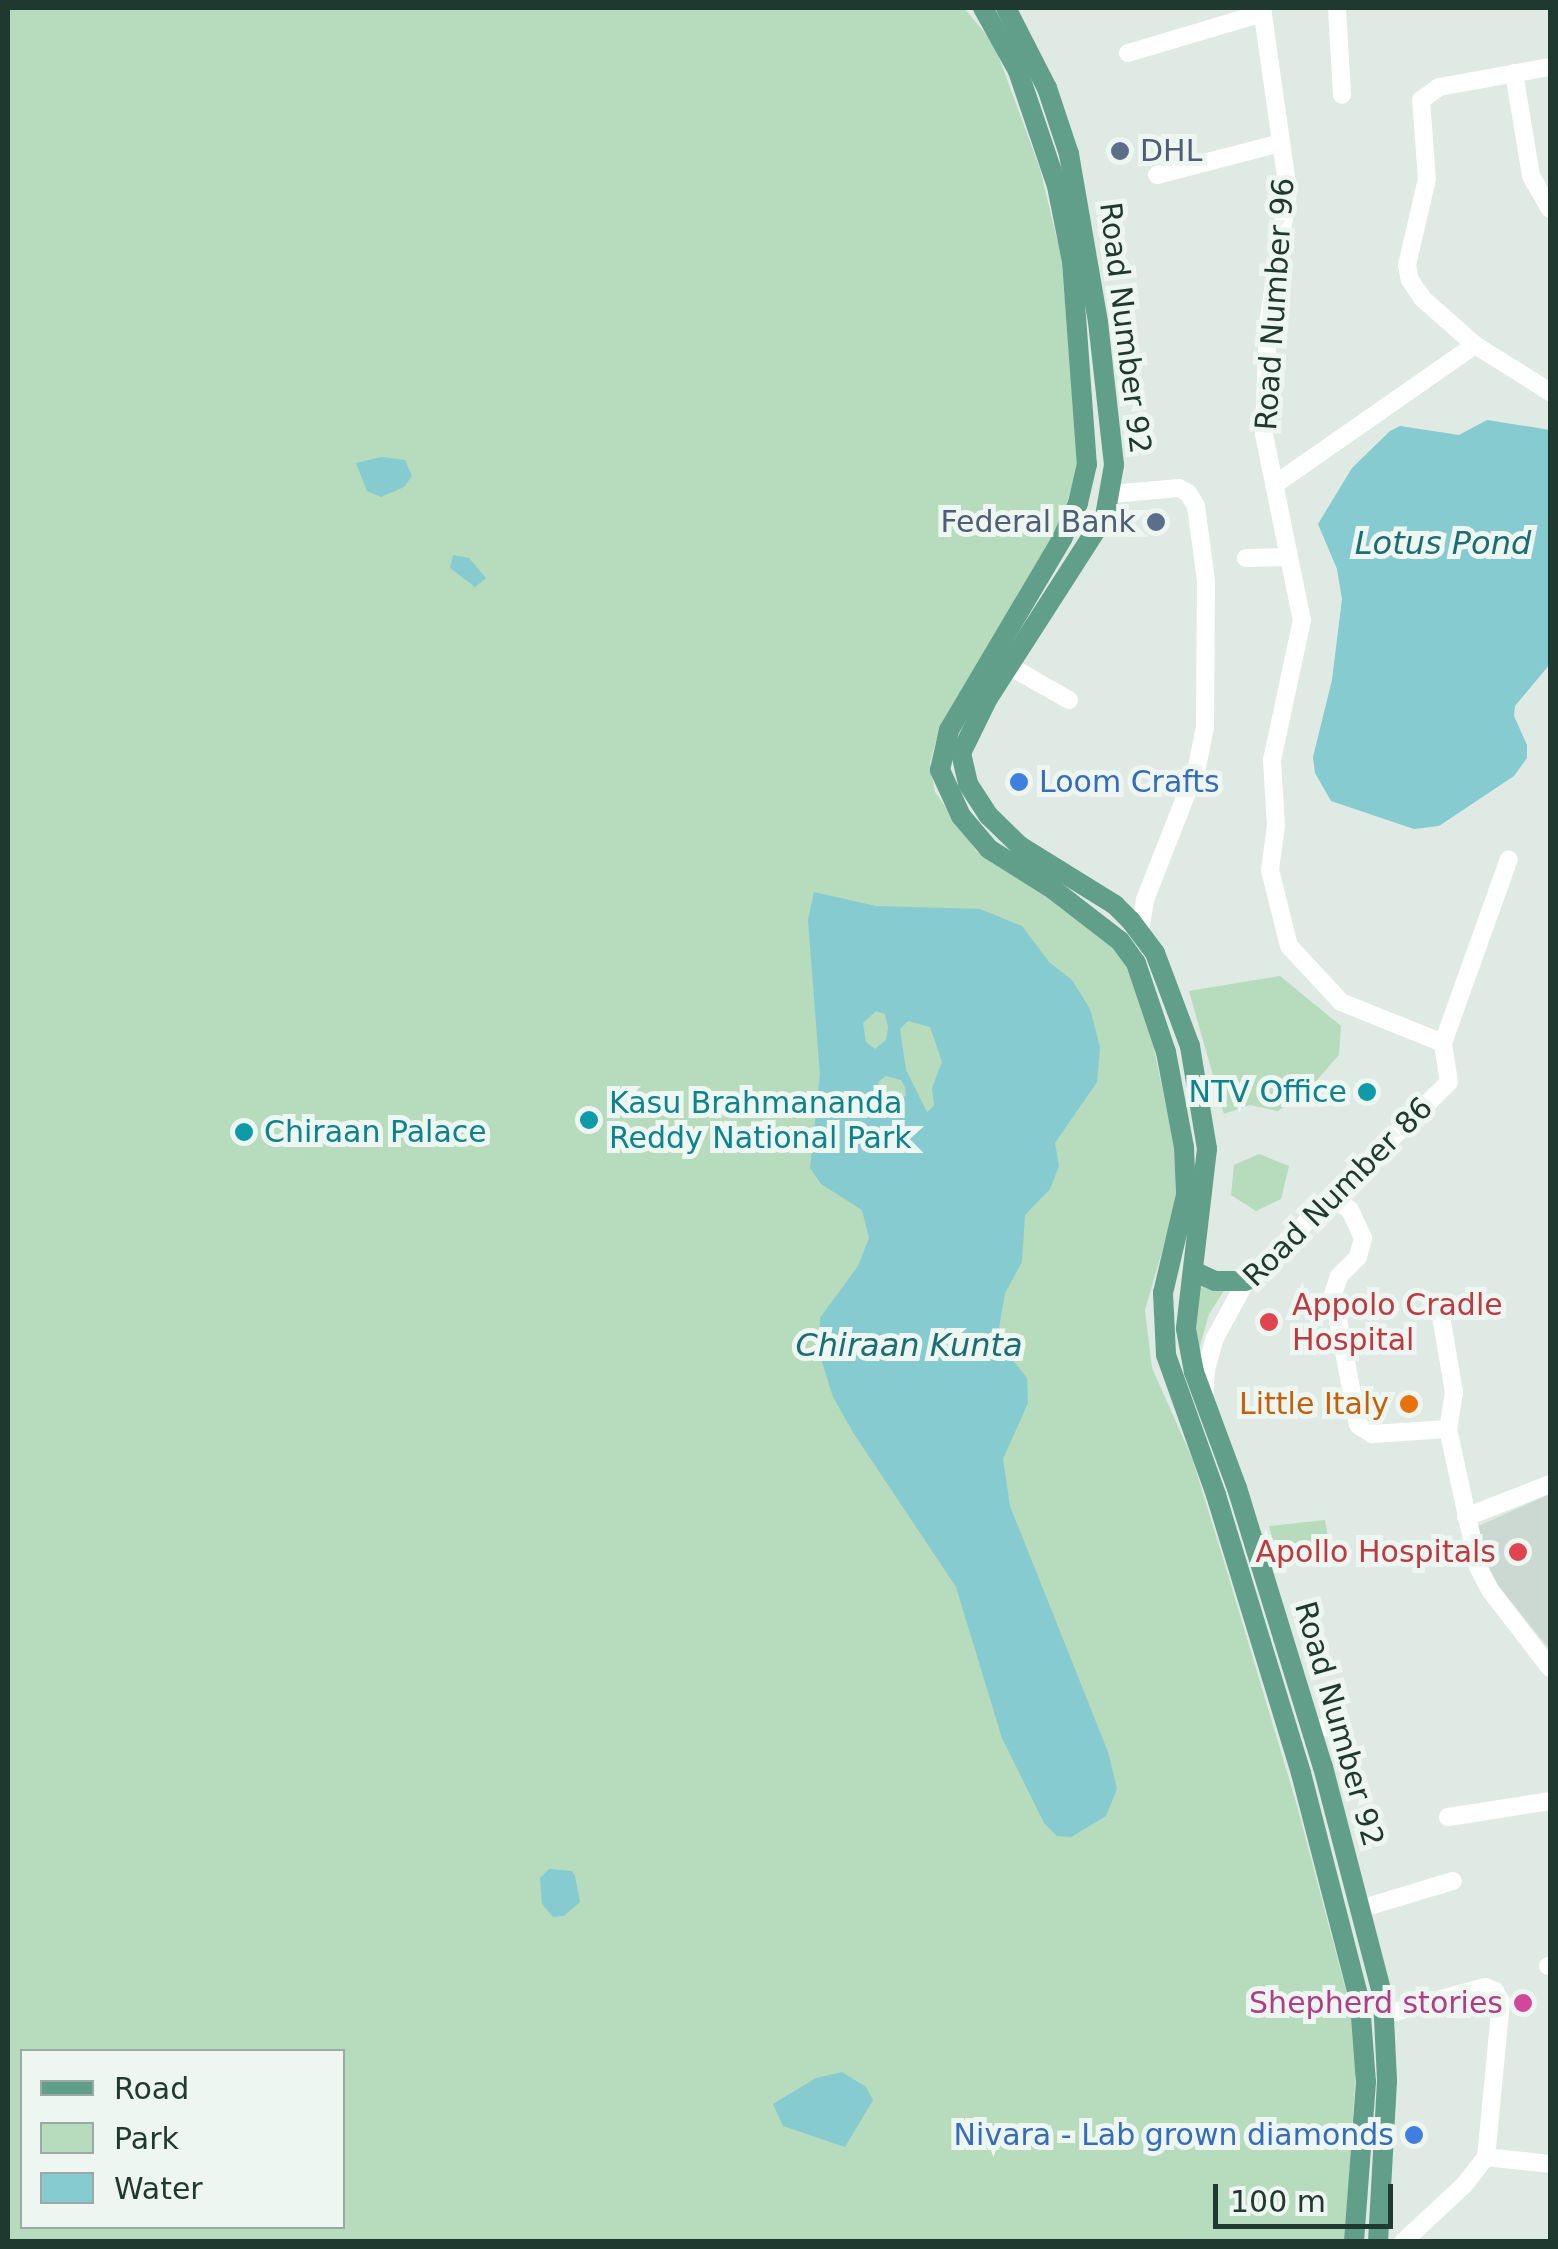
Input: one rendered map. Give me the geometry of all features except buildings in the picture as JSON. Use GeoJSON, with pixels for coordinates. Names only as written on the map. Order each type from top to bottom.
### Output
{"type":"FeatureCollection","features":[{"type":"Feature","properties":{"kind":"main road","name":"Road Number 92"},"geometry":{"type":"LineString","coordinates":[[983,8],[1037,92]]}},
{"type":"Feature","properties":{"kind":"main road","name":"Road Number 92"},"geometry":{"type":"LineString","coordinates":[[1006,8],[1076,185],[1087,322],[1086,464],[1078,504],[1062,539],[949,730],[940,770],[954,804],[988,849],[1106,927],[1136,963],[1166,1052],[1184,1147],[1186,1195],[1162,1294],[1166,1355],[1216,1495],[1300,1769],[1360,2003],[1366,2082],[1354,2242]]}},
{"type":"Feature","properties":{"kind":"main road","name":"Road Number 92"},"geometry":{"type":"LineString","coordinates":[[1087,322],[1114,464],[1112,494],[1104,516],[1008,666],[961,754],[968,784],[988,816],[1020,846],[1114,906],[1155,953],[1196,1068],[1207,1150],[1186,1329],[1204,1398],[1312,1731],[1384,2015],[1387,2081],[1378,2241]]}},
{"type":"Feature","properties":{"kind":"main road"},"geometry":{"type":"LineString","coordinates":[[1193,1271],[1216,1281],[1246,1281]]}},
{"type":"Feature","properties":{"kind":"main road"},"geometry":{"type":"LineString","coordinates":[[1300,1769],[1320,1760]]}},
{"type":"Feature","properties":{"kind":"street"},"geometry":{"type":"LineString","coordinates":[[1337,8],[1342,95]]}},
{"type":"Feature","properties":{"kind":"street"},"geometry":{"type":"LineString","coordinates":[[1128,53],[1262,10]]}},
{"type":"Feature","properties":{"kind":"street","name":"Road Number 96"},"geometry":{"type":"LineString","coordinates":[[1262,10],[1288,190],[1268,324],[1264,434],[1302,620],[1272,760],[1276,825],[1270,870],[1289,946],[1341,1002],[1443,1043]]}},
{"type":"Feature","properties":{"kind":"street"},"geometry":{"type":"LineString","coordinates":[[1550,66],[1440,87],[1421,100],[1428,162],[1408,248],[1410,280],[1423,299],[1475,345],[1550,392]]}},
{"type":"Feature","properties":{"kind":"street"},"geometry":{"type":"LineString","coordinates":[[1514,73],[1532,176],[1550,208]]}},
{"type":"Feature","properties":{"kind":"street"},"geometry":{"type":"LineString","coordinates":[[1157,174],[1280,144]]}},
{"type":"Feature","properties":{"kind":"street"},"geometry":{"type":"LineString","coordinates":[[1274,485],[1475,345]]}},
{"type":"Feature","properties":{"kind":"street"},"geometry":{"type":"LineString","coordinates":[[1112,494],[1179,488],[1188,492],[1196,506],[1206,581],[1209,639],[1197,767],[1145,900],[1140,933]]}},
{"type":"Feature","properties":{"kind":"street"},"geometry":{"type":"LineString","coordinates":[[1246,558],[1289,557]]}},
{"type":"Feature","properties":{"kind":"street"},"geometry":{"type":"LineString","coordinates":[[1008,666],[1069,700]]}},
{"type":"Feature","properties":{"kind":"street"},"geometry":{"type":"LineString","coordinates":[[1443,1043],[1509,860]]}},
{"type":"Feature","properties":{"kind":"street"},"geometry":{"type":"LineString","coordinates":[[1114,906],[1145,900]]}},
{"type":"Feature","properties":{"kind":"street","name":"Road Number 86"},"geometry":{"type":"LineString","coordinates":[[1204,1398],[1206,1369],[1215,1338],[1246,1281],[1448,1082],[1443,1043]]}},
{"type":"Feature","properties":{"kind":"street"},"geometry":{"type":"LineString","coordinates":[[1334,1198],[1350,1210],[1363,1238],[1358,1257],[1338,1276],[1333,1294],[1358,1425],[1372,1434],[1448,1429]]}},
{"type":"Feature","properties":{"kind":"street"},"geometry":{"type":"LineString","coordinates":[[1442,1322],[1454,1392],[1448,1429],[1478,1567],[1490,1590],[1550,1668]]}},
{"type":"Feature","properties":{"kind":"street"},"geometry":{"type":"LineString","coordinates":[[1466,1518],[1550,1484]]}},
{"type":"Feature","properties":{"kind":"street"},"geometry":{"type":"LineString","coordinates":[[1312,1731],[1339,1722]]}},
{"type":"Feature","properties":{"kind":"street"},"geometry":{"type":"LineString","coordinates":[[1448,1818],[1550,1800]]}},
{"type":"Feature","properties":{"kind":"street"},"geometry":{"type":"LineString","coordinates":[[1360,1909],[1453,1880]]}},
{"type":"Feature","properties":{"kind":"street"},"geometry":{"type":"LineString","coordinates":[[1384,2015],[1485,1987],[1496,1991],[1500,2002],[1486,2157],[1463,2186],[1403,2242]]}},
{"type":"Feature","properties":{"kind":"street"},"geometry":{"type":"LineString","coordinates":[[1486,2157],[1550,2164]]}},
{"type":"Feature","properties":{"kind":"street"},"geometry":{"type":"LineString","coordinates":[[1378,2241],[1388,2242]]}},
{"type":"Feature","properties":{"kind":"shaded area","name":"Apollo Hospitals"},"geometry":{"type":"Polygon","coordinates":[[[1550,1494],[1550,1650],[1492,1578],[1478,1526],[1550,1494]]]}},
{"type":"Feature","properties":{"kind":"green space","name":"Kasu Brahmananda Reddy National Park"},"geometry":{"type":"Polygon","coordinates":[[[8,8],[964,8],[994,44],[1040,169],[1061,256],[1079,464],[1059,527],[936,740],[930,763],[935,792],[977,852],[1096,929],[1119,954],[1134,982],[1152,1039],[1174,1146],[1176,1203],[1145,1310],[1152,1368],[1192,1458],[1225,1565],[1296,1802],[1358,2036],[1345,2241],[8,2242],[8,8]]]}},
{"type":"Feature","properties":{"kind":"green space"},"geometry":{"type":"Polygon","coordinates":[[[1280,976],[1341,1026],[1339,1055],[1309,1089],[1278,1111],[1250,1105],[1224,1114],[1189,991],[1280,976]]]}},
{"type":"Feature","properties":{"kind":"green space"},"geometry":{"type":"Polygon","coordinates":[[[1259,1154],[1289,1166],[1281,1199],[1256,1211],[1231,1195],[1234,1165],[1259,1154]]]}},
{"type":"Feature","properties":{"kind":"green space"},"geometry":{"type":"Polygon","coordinates":[[[1200,1283],[1225,1289],[1209,1314],[1197,1356],[1194,1334],[1200,1283]]]}},
{"type":"Feature","properties":{"kind":"green space"},"geometry":{"type":"Polygon","coordinates":[[[1325,1520],[1332,1559],[1280,1566],[1269,1526],[1325,1520]]]}},
{"type":"Feature","properties":{"kind":"water","name":"Lotus Pond"},"geometry":{"type":"Polygon","coordinates":[[[1487,420],[1550,430],[1550,664],[1515,706],[1514,716],[1527,745],[1527,758],[1514,776],[1439,826],[1414,829],[1331,801],[1315,773],[1313,757],[1332,680],[1342,599],[1337,569],[1318,524],[1352,468],[1390,431],[1400,426],[1459,435],[1487,420]]]}},
{"type":"Feature","properties":{"kind":"water"},"geometry":{"type":"Polygon","coordinates":[[[382,457],[405,460],[412,476],[404,487],[381,497],[367,491],[356,463],[382,457]]]}},
{"type":"Feature","properties":{"kind":"water"},"geometry":{"type":"Polygon","coordinates":[[[453,555],[469,558],[486,578],[475,587],[450,568],[453,555]]]}},
{"type":"Feature","properties":{"kind":"water","name":"Chiraan Kunta"},"geometry":{"type":"Polygon","coordinates":[[[814,892],[876,906],[980,909],[1022,926],[1049,962],[1072,980],[1090,1009],[1100,1047],[1097,1082],[1055,1143],[1059,1166],[1050,1189],[1025,1215],[1022,1262],[1005,1293],[997,1340],[1027,1378],[1028,1403],[1003,1459],[1010,1506],[1108,1752],[1117,1789],[1106,1816],[1071,1837],[1057,1836],[1044,1823],[1002,1738],[956,1587],[854,1434],[833,1397],[819,1352],[820,1318],[858,1266],[869,1238],[862,1210],[821,1184],[810,1168],[820,1075],[808,920],[814,892]],[[876,1011],[863,1023],[866,1042],[875,1049],[886,1040],[888,1027],[885,1014],[876,1011]],[[908,1021],[900,1029],[906,1070],[927,1112],[934,1106],[932,1088],[942,1062],[930,1027],[908,1021]],[[886,1076],[879,1081],[875,1096],[880,1103],[895,1107],[906,1095],[901,1080],[886,1076]]]}},
{"type":"Feature","properties":{"kind":"water"},"geometry":{"type":"Polygon","coordinates":[[[549,1869],[572,1871],[575,1876],[580,1902],[564,1916],[553,1917],[542,1904],[540,1878],[549,1869]]]}},
{"type":"Feature","properties":{"kind":"water"},"geometry":{"type":"Polygon","coordinates":[[[842,2072],[866,2087],[873,2100],[845,2147],[783,2126],[773,2104],[816,2078],[842,2072]]]}},
{"type":"Feature","properties":{"kind":"place","name":"DHL"},"geometry":{"type":"Point","coordinates":[1120,151]}},
{"type":"Feature","properties":{"kind":"place","name":"Federal Bank"},"geometry":{"type":"Point","coordinates":[1156,522]}},
{"type":"Feature","properties":{"kind":"place","name":"Loom Crafts"},"geometry":{"type":"Point","coordinates":[1019,782]}},
{"type":"Feature","properties":{"kind":"place","name":"NTV Office"},"geometry":{"type":"Point","coordinates":[1367,1092]}},
{"type":"Feature","properties":{"kind":"place","name":"Kasu Brahmananda Reddy National Park"},"geometry":{"type":"Point","coordinates":[589,1120]}},
{"type":"Feature","properties":{"kind":"place","name":"Chiraan Palace"},"geometry":{"type":"Point","coordinates":[244,1132]}},
{"type":"Feature","properties":{"kind":"place","name":"Appolo Cradle Hospital"},"geometry":{"type":"Point","coordinates":[1269,1322]}},
{"type":"Feature","properties":{"kind":"place","name":"Little Italy"},"geometry":{"type":"Point","coordinates":[1409,1404]}},
{"type":"Feature","properties":{"kind":"place","name":"Apollo Hospitals"},"geometry":{"type":"Point","coordinates":[1518,1552]}},
{"type":"Feature","properties":{"kind":"place","name":"Shepherd stories"},"geometry":{"type":"Point","coordinates":[1523,2003]}},
{"type":"Feature","properties":{"kind":"place","name":"Nivara - Lab grown diamonds"},"geometry":{"type":"Point","coordinates":[1414,2135]}}]}
